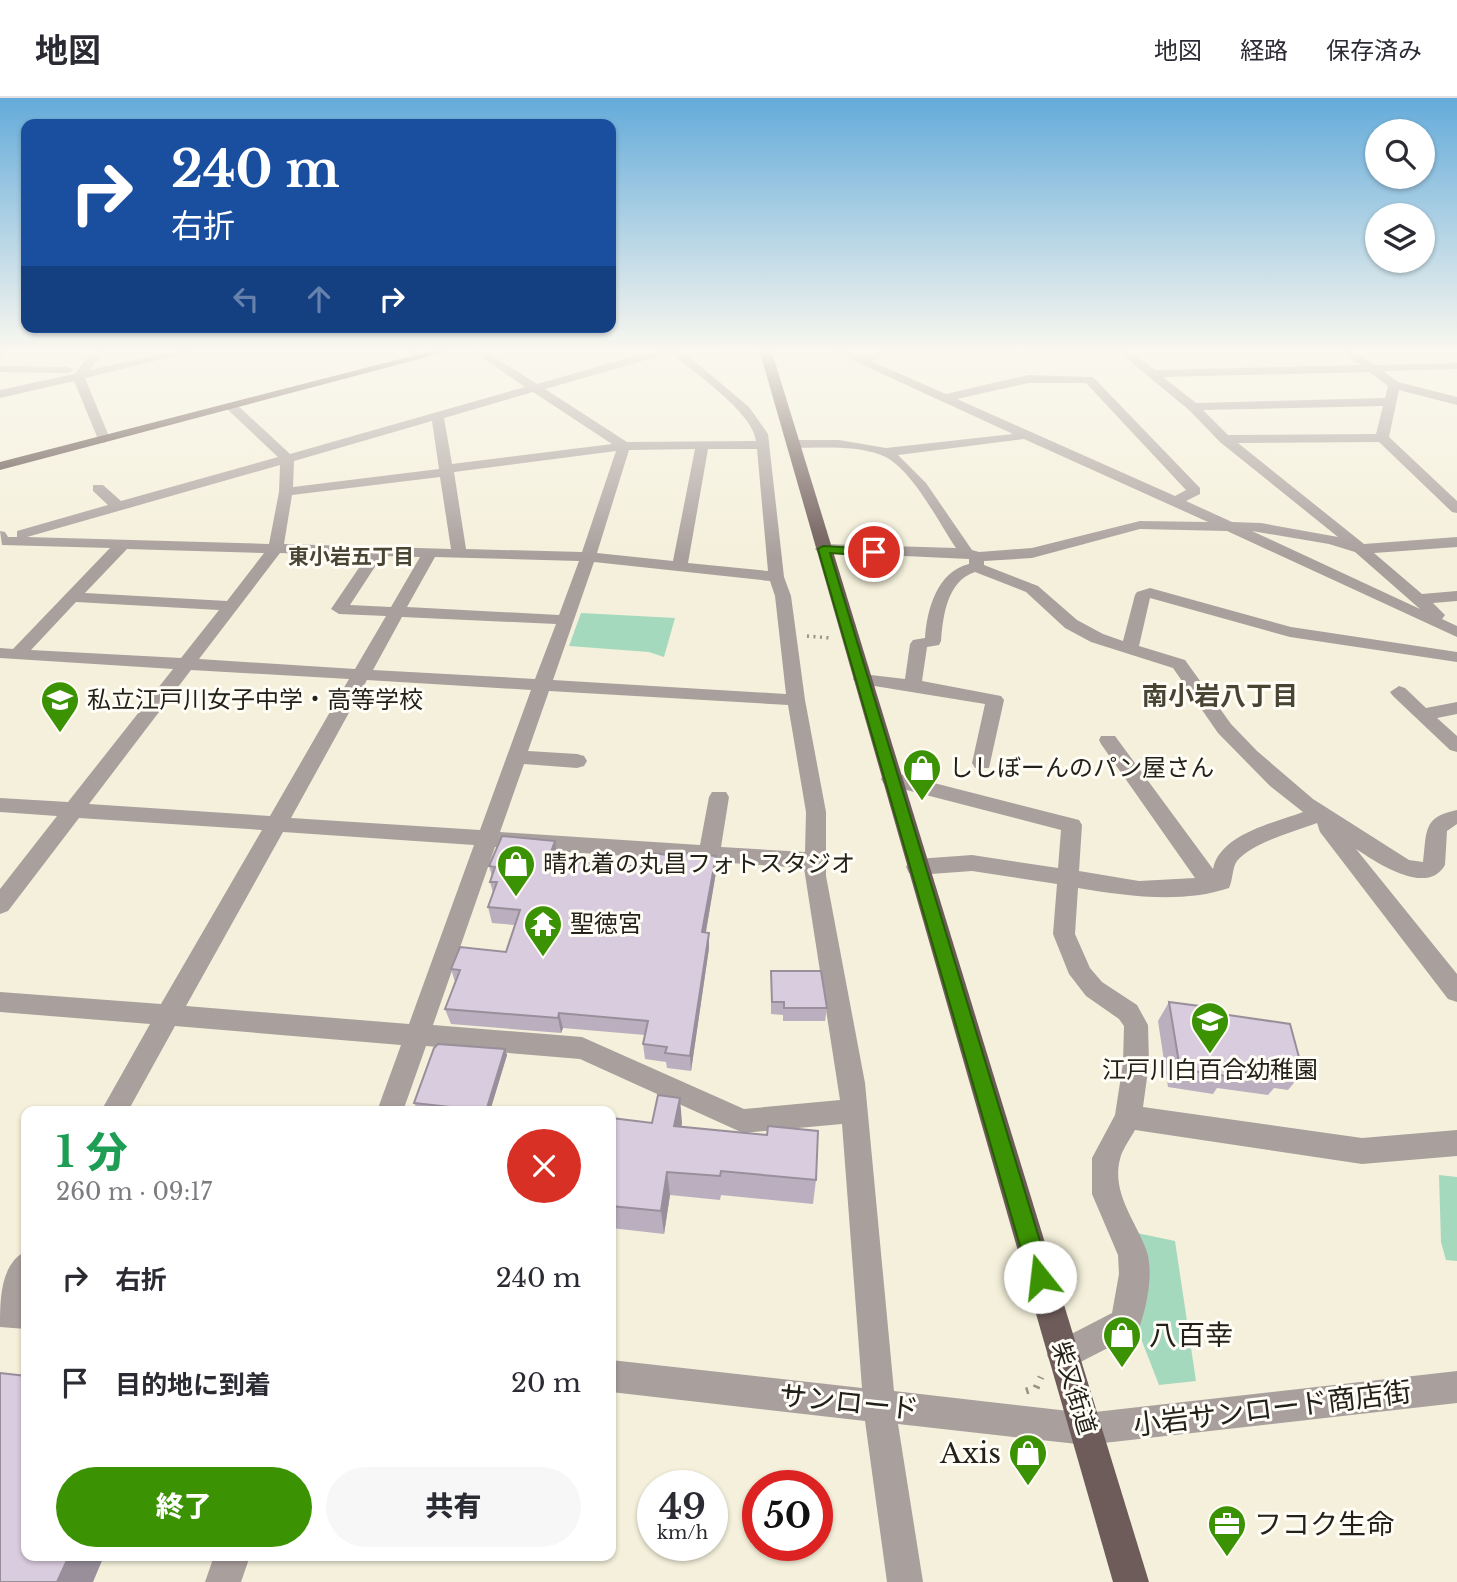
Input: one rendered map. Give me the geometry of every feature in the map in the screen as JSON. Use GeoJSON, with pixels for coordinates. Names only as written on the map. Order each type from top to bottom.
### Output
{"type":"FeatureCollection","features":[{"type":"Feature","properties":{"kind":"highway"},"geometry":{"type":"LineString","coordinates":[[0,466],[183,418]]}},
{"type":"Feature","properties":{"kind":"main road","name":"柴又街道"},"geometry":{"type":"LineString","coordinates":[[785,418],[917,867],[1052,1361],[1086,1429],[1132,1582]]}},
{"type":"Feature","properties":{"kind":"street"},"geometry":{"type":"LineString","coordinates":[[97,418],[104,439]]}},
{"type":"Feature","properties":{"kind":"street"},"geometry":{"type":"LineString","coordinates":[[0,905],[276,548],[286,492],[287,458],[243,418]]}},
{"type":"Feature","properties":{"kind":"street"},"geometry":{"type":"LineString","coordinates":[[4,538],[429,418]]}},
{"type":"Feature","properties":{"kind":"street"},"geometry":{"type":"LineString","coordinates":[[437,418],[459,552]]}},
{"type":"Feature","properties":{"kind":"street"},"geometry":{"type":"LineString","coordinates":[[582,418],[624,446]]}},
{"type":"Feature","properties":{"kind":"street"},"geometry":{"type":"LineString","coordinates":[[750,418],[762,439],[776,577],[783,596],[796,700],[816,812],[815,861],[852,1083],[879,1405],[905,1582]]}},
{"type":"Feature","properties":{"kind":"street"},"geometry":{"type":"LineString","coordinates":[[993,418],[1457,632]]}},
{"type":"Feature","properties":{"kind":"street"},"geometry":{"type":"LineString","coordinates":[[1126,418],[1195,491],[1175,501]]}},
{"type":"Feature","properties":{"kind":"street"},"geometry":{"type":"LineString","coordinates":[[1204,418],[1225,439],[1311,506],[1457,632]]}},
{"type":"Feature","properties":{"kind":"street"},"geometry":{"type":"LineString","coordinates":[[1382,438],[1387,418]]}},
{"type":"Feature","properties":{"kind":"street"},"geometry":{"type":"LineString","coordinates":[[793,444],[839,444],[886,452],[1027,434]]}},
{"type":"Feature","properties":{"kind":"street"},"geometry":{"type":"LineString","coordinates":[[1225,439],[1382,438],[1457,509]]}},
{"type":"Feature","properties":{"kind":"street"},"geometry":{"type":"LineString","coordinates":[[286,492],[624,446],[702,445],[762,439]]}},
{"type":"Feature","properties":{"kind":"street"},"geometry":{"type":"LineString","coordinates":[[680,566],[702,445]]}},
{"type":"Feature","properties":{"kind":"street"},"geometry":{"type":"LineString","coordinates":[[392,1106],[566,620],[624,446]]}},
{"type":"Feature","properties":{"kind":"street"},"geometry":{"type":"LineString","coordinates":[[886,452],[896,458],[925,490],[973,559],[1032,589],[1071,624],[1097,638],[1179,664],[1200,698],[1250,756],[1317,815],[1403,867],[1417,870],[1434,866],[1437,828],[1448,818],[1457,817]]}},
{"type":"Feature","properties":{"kind":"street"},"geometry":{"type":"LineString","coordinates":[[98,488],[119,507]]}},
{"type":"Feature","properties":{"kind":"street"},"geometry":{"type":"LineString","coordinates":[[823,549],[973,559],[1032,553],[1140,525],[1225,525],[1284,530],[1361,549],[1457,542]]}},
{"type":"Feature","properties":{"kind":"street"},"geometry":{"type":"LineString","coordinates":[[4,538],[123,544],[588,557],[776,577]]}},
{"type":"Feature","properties":{"kind":"street"},"geometry":{"type":"LineString","coordinates":[[8,653],[72,597],[123,544]]}},
{"type":"Feature","properties":{"kind":"street"},"geometry":{"type":"LineString","coordinates":[[377,550],[340,609],[566,620]]}},
{"type":"Feature","properties":{"kind":"street"},"geometry":{"type":"LineString","coordinates":[[117,1106],[431,551]]}},
{"type":"Feature","properties":{"kind":"street"},"geometry":{"type":"LineString","coordinates":[[913,685],[919,644],[933,641],[934,619],[952,578],[969,567],[973,559]]}},
{"type":"Feature","properties":{"kind":"street"},"geometry":{"type":"LineString","coordinates":[[1129,649],[1143,594],[1150,593],[1290,632],[1457,657]]}},
{"type":"Feature","properties":{"kind":"street"},"geometry":{"type":"LineString","coordinates":[[1418,599],[1457,596]]}},
{"type":"Feature","properties":{"kind":"street"},"geometry":{"type":"LineString","coordinates":[[72,597],[230,606]]}},
{"type":"Feature","properties":{"kind":"street"},"geometry":{"type":"LineString","coordinates":[[8,653],[796,700]]}},
{"type":"Feature","properties":{"kind":"street"},"geometry":{"type":"LineString","coordinates":[[862,679],[995,700],[982,763]]}},
{"type":"Feature","properties":{"kind":"street"},"geometry":{"type":"LineString","coordinates":[[1399,692],[1457,746]]}},
{"type":"Feature","properties":{"kind":"street"},"geometry":{"type":"LineString","coordinates":[[1422,715],[1457,708]]}},
{"type":"Feature","properties":{"kind":"street"},"geometry":{"type":"LineString","coordinates":[[1108,740],[1212,885]]}},
{"type":"Feature","properties":{"kind":"street"},"geometry":{"type":"LineString","coordinates":[[517,757],[577,761]]}},
{"type":"Feature","properties":{"kind":"street"},"geometry":{"type":"LineString","coordinates":[[891,779],[1072,825],[1064,934],[1081,974],[1094,989],[1128,1012],[1136,1026],[1136,1063],[1128,1116],[1106,1158],[1106,1194],[1133,1255],[1126,1322],[1052,1361]]}},
{"type":"Feature","properties":{"kind":"street"},"geometry":{"type":"LineString","coordinates":[[709,853],[719,797]]}},
{"type":"Feature","properties":{"kind":"street"},"geometry":{"type":"LineString","coordinates":[[0,805],[815,861]]}},
{"type":"Feature","properties":{"kind":"street"},"geometry":{"type":"LineString","coordinates":[[917,867],[972,863],[1139,889],[1212,885],[1221,882],[1224,863],[1229,856],[1258,839],[1317,815]]}},
{"type":"Feature","properties":{"kind":"street"},"geometry":{"type":"LineString","coordinates":[[1317,815],[1457,992]]}},
{"type":"Feature","properties":{"kind":"street"},"geometry":{"type":"LineString","coordinates":[[0,1002],[582,1048],[743,1121],[854,1111]]}},
{"type":"Feature","properties":{"kind":"street"},"geometry":{"type":"LineString","coordinates":[[1128,1116],[1363,1151],[1457,1143]]}},
{"type":"Feature","properties":{"kind":"street"},"geometry":{"type":"LineString","coordinates":[[21,1275],[0,1312],[21,1314]]}},
{"type":"Feature","properties":{"kind":"street","name":"サンロード"},"geometry":{"type":"LineString","coordinates":[[616,1377],[1086,1429]]}},
{"type":"Feature","properties":{"kind":"street","name":"小岩サンロード商店街"},"geometry":{"type":"LineString","coordinates":[[1086,1429],[1457,1387]]}},
{"type":"Feature","properties":{"kind":"street"},"geometry":{"type":"LineString","coordinates":[[223,1582],[230,1561]]}},
{"type":"Feature","properties":{"kind":"path"},"geometry":{"type":"LineString","coordinates":[[796,635],[835,638],[834,636]]}},
{"type":"Feature","properties":{"kind":"path"},"geometry":{"type":"LineString","coordinates":[[1023,1392],[1036,1388],[1052,1361]]}},
{"type":"Feature","properties":{"kind":"green space"},"geometry":{"type":"Polygon","coordinates":[[[581,613],[675,618],[664,657],[649,652],[569,646],[581,613]]]}},
{"type":"Feature","properties":{"kind":"green space"},"geometry":{"type":"Polygon","coordinates":[[[1439,1175],[1457,1177],[1457,1261],[1446,1260],[1441,1242],[1439,1175]]]}},
{"type":"Feature","properties":{"kind":"green space"},"geometry":{"type":"Polygon","coordinates":[[[1137,1233],[1175,1241],[1196,1381],[1159,1385],[1138,1331],[1149,1267],[1137,1233]]]}},
{"type":"Feature","properties":{"kind":"building"},"geometry":{"type":"Polygon","coordinates":[[[502,836],[555,841],[548,860],[647,867],[651,853],[685,857],[686,853],[716,856],[702,932],[709,933],[690,1056],[665,1053],[667,1047],[643,1044],[648,1021],[559,1013],[558,1018],[445,1009],[460,970],[451,969],[460,947],[506,952],[520,910],[488,907],[497,882],[490,882],[495,867],[489,866],[502,836]]]}},
{"type":"Feature","properties":{"kind":"building"},"geometry":{"type":"Polygon","coordinates":[[[771,971],[821,971],[827,1008],[784,1008],[784,1002],[772,1002],[771,971]]]}},
{"type":"Feature","properties":{"kind":"building"},"geometry":{"type":"Polygon","coordinates":[[[1169,1002],[1207,1007],[1208,1012],[1290,1024],[1303,1072],[1280,1069],[1282,1078],[1224,1069],[1226,1076],[1180,1069],[1169,1002]]]}},
{"type":"Feature","properties":{"kind":"building"},"geometry":{"type":"Polygon","coordinates":[[[438,1044],[505,1049],[488,1106],[414,1103],[434,1048],[438,1044]]]}},
{"type":"Feature","properties":{"kind":"building"},"geometry":{"type":"Polygon","coordinates":[[[658,1095],[680,1098],[674,1126],[767,1135],[768,1126],[818,1131],[816,1180],[721,1171],[720,1176],[667,1172],[661,1211],[616,1206],[616,1119],[652,1123],[658,1095]]]}},
{"type":"Feature","properties":{"kind":"building"},"geometry":{"type":"Polygon","coordinates":[[[0,1373],[21,1375],[21,1561],[67,1561],[57,1582],[0,1582],[0,1373]]]}},
{"type":"Feature","properties":{"kind":"place","name":"私立江戸川女子中学・高等学校"},"geometry":{"type":"Point","coordinates":[60,734]}},
{"type":"Feature","properties":{"kind":"place","name":"ししぼーんのパン屋さん"},"geometry":{"type":"Point","coordinates":[922,802]}},
{"type":"Feature","properties":{"kind":"place","name":"晴れ着の丸昌フォトスタジオ"},"geometry":{"type":"Point","coordinates":[516,898]}},
{"type":"Feature","properties":{"kind":"place","name":"聖徳宮"},"geometry":{"type":"Point","coordinates":[543,958]}},
{"type":"Feature","properties":{"kind":"place","name":"江戸川白百合幼稚園"},"geometry":{"type":"Point","coordinates":[1210,1055]}},
{"type":"Feature","properties":{"kind":"place","name":"八百幸"},"geometry":{"type":"Point","coordinates":[1122,1369]}},
{"type":"Feature","properties":{"kind":"place","name":"Axis"},"geometry":{"type":"Point","coordinates":[1028,1487]}},
{"type":"Feature","properties":{"kind":"place","name":"フコク生命"},"geometry":{"type":"Point","coordinates":[1227,1558]}},
{"type":"Feature","properties":{"kind":"district","name":"東小岩五丁目"},"geometry":{"type":"Point","coordinates":[351,557]}},
{"type":"Feature","properties":{"kind":"district","name":"南小岩八丁目"},"geometry":{"type":"Point","coordinates":[1220,696]}},
{"type":"Feature","properties":{"kind":"route"},"geometry":{"type":"LineString","coordinates":[[874,552],[823,549],[1040,1277]]}}]}
